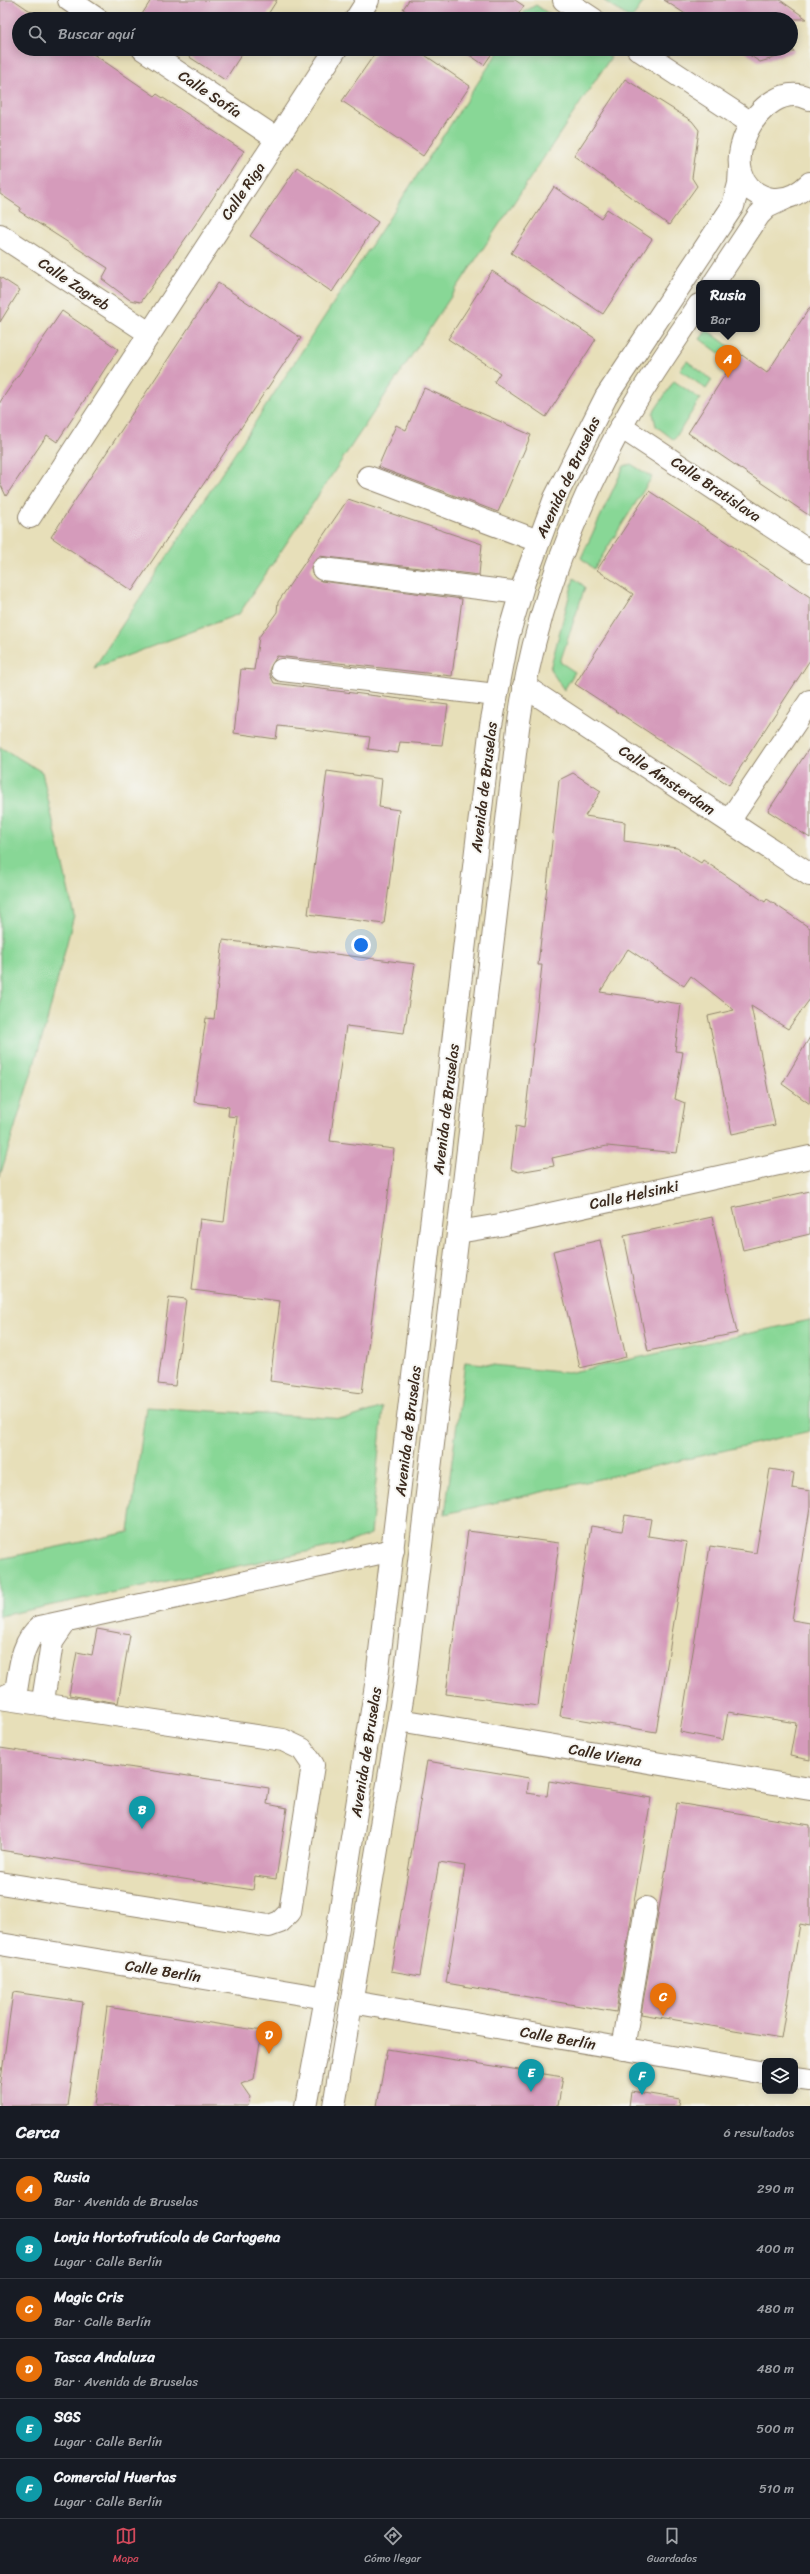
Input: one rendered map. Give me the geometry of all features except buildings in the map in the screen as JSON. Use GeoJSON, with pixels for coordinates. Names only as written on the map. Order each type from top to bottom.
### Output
{"type":"FeatureCollection","features":[{"type":"Feature","properties":{"kind":"main road"},"geometry":{"type":"LineString","coordinates":[[69,0],[87,12]]}},
{"type":"Feature","properties":{"kind":"main road"},"geometry":{"type":"LineString","coordinates":[[360,12],[368,0]]}},
{"type":"Feature","properties":{"kind":"main road"},"geometry":{"type":"LineString","coordinates":[[571,2],[584,12]]}},
{"type":"Feature","properties":{"kind":"main road","name":"Calle Sofía"},"geometry":{"type":"LineString","coordinates":[[153,56],[277,139]]}},
{"type":"Feature","properties":{"kind":"main road","name":"Calle Riga"},"geometry":{"type":"LineString","coordinates":[[30,517],[331,56]]}},
{"type":"Feature","properties":{"kind":"main road"},"geometry":{"type":"LineString","coordinates":[[649,56],[751,123]]}},
{"type":"Feature","properties":{"kind":"main road"},"geometry":{"type":"LineString","coordinates":[[785,97],[799,94],[810,86]]}},
{"type":"Feature","properties":{"kind":"main road"},"geometry":{"type":"LineString","coordinates":[[785,97],[800,96],[810,99]]}},
{"type":"Feature","properties":{"kind":"main road","name":"Avenida de Bruselas"},"geometry":{"type":"LineString","coordinates":[[306,2106],[326,1998],[372,1716],[394,1550],[498,687],[520,593],[555,498],[597,413],[733,206],[739,184],[741,145],[751,123],[766,107],[785,97]]}},
{"type":"Feature","properties":{"kind":"main road"},"geometry":{"type":"LineString","coordinates":[[740,166],[742,175],[756,193],[775,199],[786,198]]}},
{"type":"Feature","properties":{"kind":"main road"},"geometry":{"type":"LineString","coordinates":[[716,280],[759,215],[767,207],[797,194],[810,183]]}},
{"type":"Feature","properties":{"kind":"main road","name":"Calle Zagreb"},"geometry":{"type":"LineString","coordinates":[[0,235],[149,333]]}},
{"type":"Feature","properties":{"kind":"main road","name":"Avenida de Bruselas"},"geometry":{"type":"LineString","coordinates":[[334,2106],[399,1720],[524,686],[540,616],[558,563],[591,484],[621,428],[696,310]]}},
{"type":"Feature","properties":{"kind":"main road","name":"Calle Bratislava"},"geometry":{"type":"LineString","coordinates":[[597,413],[810,552]]}},
{"type":"Feature","properties":{"kind":"main road"},"geometry":{"type":"LineString","coordinates":[[368,477],[538,541]]}},
{"type":"Feature","properties":{"kind":"main road"},"geometry":{"type":"LineString","coordinates":[[323,568],[520,593]]}},
{"type":"Feature","properties":{"kind":"main road","name":"Calle Ámsterdam"},"geometry":{"type":"LineString","coordinates":[[282,670],[498,687],[524,686],[810,875]]}},
{"type":"Feature","properties":{"kind":"main road"},"geometry":{"type":"LineString","coordinates":[[729,821],[810,701]]}},
{"type":"Feature","properties":{"kind":"main road","name":"Calle Helsinki"},"geometry":{"type":"LineString","coordinates":[[432,1230],[458,1232],[500,1225],[810,1157]]}},
{"type":"Feature","properties":{"kind":"main road"},"geometry":{"type":"LineString","coordinates":[[0,1698],[16,1691],[26,1643],[32,1634],[40,1627],[394,1550],[419,1551]]}},
{"type":"Feature","properties":{"kind":"main road"},"geometry":{"type":"LineString","coordinates":[[51,1707],[46,1703],[44,1694],[57,1670],[52,1642],[59,1624]]}},
{"type":"Feature","properties":{"kind":"main road"},"geometry":{"type":"LineString","coordinates":[[0,1698],[51,1707],[282,1740],[302,1749],[313,1765],[290,1912],[280,1922],[268,1926],[0,1883]]}},
{"type":"Feature","properties":{"kind":"main road","name":"Calle Viena"},"geometry":{"type":"LineString","coordinates":[[372,1716],[810,1789]]}},
{"type":"Feature","properties":{"kind":"main road"},"geometry":{"type":"LineString","coordinates":[[623,2049],[646,1908]]}},
{"type":"Feature","properties":{"kind":"main road","name":"Calle Berlín"},"geometry":{"type":"LineString","coordinates":[[0,1944],[352,2002],[762,2072]]}},
{"type":"Feature","properties":{"kind":"main road"},"geometry":{"type":"LineString","coordinates":[[798,2078],[810,2080]]}},
{"type":"Feature","properties":{"kind":"green space"},"geometry":{"type":"Polygon","coordinates":[[[603,0],[645,0],[636,12],[621,12],[603,0]]]}},
{"type":"Feature","properties":{"kind":"green space"},"geometry":{"type":"Polygon","coordinates":[[[536,5],[546,12],[524,12],[536,5]]]}},
{"type":"Feature","properties":{"kind":"green space"},"geometry":{"type":"Polygon","coordinates":[[[495,56],[611,57],[239,614],[94,668],[495,56]]]}},
{"type":"Feature","properties":{"kind":"green space"},"geometry":{"type":"Polygon","coordinates":[[[705,332],[710,332],[733,349],[726,358],[700,339],[705,332]]]}},
{"type":"Feature","properties":{"kind":"green space"},"geometry":{"type":"Polygon","coordinates":[[[687,361],[712,380],[706,389],[680,370],[687,361]]]}},
{"type":"Feature","properties":{"kind":"green space"},"geometry":{"type":"Polygon","coordinates":[[[674,381],[700,399],[674,440],[656,426],[653,413],[674,381]]]}},
{"type":"Feature","properties":{"kind":"green space"},"geometry":{"type":"Polygon","coordinates":[[[631,464],[652,477],[594,569],[581,558],[624,466],[631,464]]]}},
{"type":"Feature","properties":{"kind":"green space"},"geometry":{"type":"Polygon","coordinates":[[[574,578],[585,587],[560,662],[575,672],[564,690],[550,669],[574,578]]]}},
{"type":"Feature","properties":{"kind":"green space"},"geometry":{"type":"Polygon","coordinates":[[[0,747],[42,772],[74,915],[46,1025],[0,1176],[0,747]]]}},
{"type":"Feature","properties":{"kind":"green space"},"geometry":{"type":"Polygon","coordinates":[[[810,1320],[810,1431],[445,1514],[465,1362],[568,1373],[810,1320]]]}},
{"type":"Feature","properties":{"kind":"green space"},"geometry":{"type":"Polygon","coordinates":[[[146,1407],[346,1419],[383,1407],[371,1534],[344,1544],[0,1616],[0,1559],[129,1532],[146,1407]]]}},
{"type":"Feature","properties":{"kind":"place","name":"Rusia"},"geometry":{"type":"Point","coordinates":[728,378]}},
{"type":"Feature","properties":{"kind":"place","name":"Lonja Hortofrutícola de Cartagena"},"geometry":{"type":"Point","coordinates":[142,1829]}},
{"type":"Feature","properties":{"kind":"place","name":"Magic Cris"},"geometry":{"type":"Point","coordinates":[663,2016]}},
{"type":"Feature","properties":{"kind":"place","name":"Tasca Andaluza"},"geometry":{"type":"Point","coordinates":[269,2054]}},
{"type":"Feature","properties":{"kind":"place","name":"SGS"},"geometry":{"type":"Point","coordinates":[531,2092]}},
{"type":"Feature","properties":{"kind":"place","name":"Comercial Huertas"},"geometry":{"type":"Point","coordinates":[642,2095]}}]}
